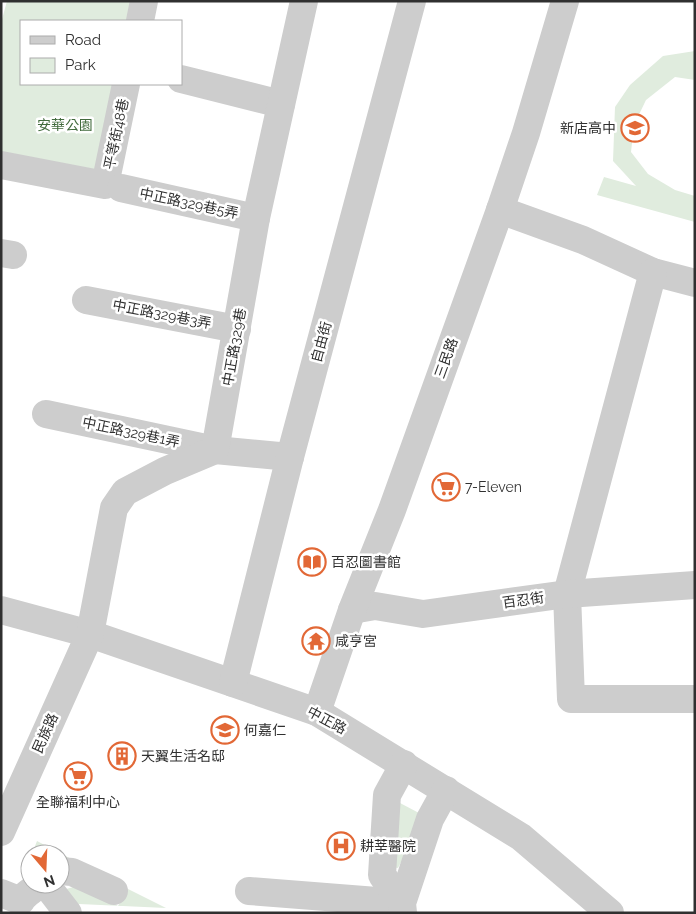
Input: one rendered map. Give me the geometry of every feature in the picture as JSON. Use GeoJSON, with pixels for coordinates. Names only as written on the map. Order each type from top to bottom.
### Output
{"type":"FeatureCollection","features":[{"type":"Feature","properties":{"kind":"street"},"geometry":{"type":"LineString","coordinates":[[140,20],[144,1]]}},
{"type":"Feature","properties":{"kind":"street","name":"中正路329巷"},"geometry":{"type":"LineString","coordinates":[[215,450],[238,329],[256,218],[304,1]]}},
{"type":"Feature","properties":{"kind":"street","name":"自由街"},"geometry":{"type":"LineString","coordinates":[[233,683],[290,457],[412,1]]}},
{"type":"Feature","properties":{"kind":"street","name":"三民路"},"geometry":{"type":"LineString","coordinates":[[317,712],[352,610],[392,510],[500,210],[526,133],[565,1]]}},
{"type":"Feature","properties":{"kind":"street"},"geometry":{"type":"LineString","coordinates":[[182,79],[281,104]]}},
{"type":"Feature","properties":{"kind":"street","name":"平等街48巷"},"geometry":{"type":"LineString","coordinates":[[113,187],[126,85]]}},
{"type":"Feature","properties":{"kind":"street","name":"中正路329巷5弄"},"geometry":{"type":"LineString","coordinates":[[1,164],[256,218]]}},
{"type":"Feature","properties":{"kind":"street"},"geometry":{"type":"LineString","coordinates":[[500,210],[583,240],[653,272],[695,282]]}},
{"type":"Feature","properties":{"kind":"street"},"geometry":{"type":"LineString","coordinates":[[653,272],[567,594],[571,699],[695,699]]}},
{"type":"Feature","properties":{"kind":"street","name":"中正路329巷3弄"},"geometry":{"type":"LineString","coordinates":[[86,300],[238,329]]}},
{"type":"Feature","properties":{"kind":"street","name":"中正路329巷1弄"},"geometry":{"type":"LineString","coordinates":[[46,414],[215,450],[290,457]]}},
{"type":"Feature","properties":{"kind":"street"},"geometry":{"type":"LineString","coordinates":[[90,634],[114,508],[125,492],[165,471],[215,450]]}},
{"type":"Feature","properties":{"kind":"street","name":"百忍街"},"geometry":{"type":"LineString","coordinates":[[352,610],[375,606],[423,614],[567,594],[695,585]]}},
{"type":"Feature","properties":{"kind":"street","name":"中正路"},"geometry":{"type":"LineString","coordinates":[[1,610],[90,634],[317,712],[521,837],[610,913]]}},
{"type":"Feature","properties":{"kind":"street","name":"民族路"},"geometry":{"type":"LineString","coordinates":[[1,832],[90,634]]}},
{"type":"Feature","properties":{"kind":"street"},"geometry":{"type":"LineString","coordinates":[[402,908],[382,875],[387,795],[404,764]]}},
{"type":"Feature","properties":{"kind":"street"},"geometry":{"type":"LineString","coordinates":[[402,908],[430,819],[446,790]]}},
{"type":"Feature","properties":{"kind":"street"},"geometry":{"type":"LineString","coordinates":[[70,872],[114,891]]}},
{"type":"Feature","properties":{"kind":"street"},"geometry":{"type":"LineString","coordinates":[[249,891],[402,908]]}},
{"type":"Feature","properties":{"kind":"street"},"geometry":{"type":"LineString","coordinates":[[1,893],[21,901],[26,894]]}},
{"type":"Feature","properties":{"kind":"street"},"geometry":{"type":"LineString","coordinates":[[53,894],[68,913]]}},
{"type":"Feature","properties":{"kind":"green space","name":"安華公園"},"geometry":{"type":"Polygon","coordinates":[[[7,1],[139,1],[134,20],[20,20],[20,85],[119,85],[97,174],[1,152],[1,23],[7,1]]]}},
{"type":"Feature","properties":{"kind":"green space"},"geometry":{"type":"Polygon","coordinates":[[[695,51],[695,80],[675,77],[646,100],[634,125],[631,152],[648,174],[675,190],[695,196],[695,222],[597,195],[604,177],[636,186],[613,161],[615,107],[630,85],[663,56],[695,51]]]}},
{"type":"Feature","properties":{"kind":"green space"},"geometry":{"type":"Polygon","coordinates":[[[400,803],[419,813],[407,851],[398,868],[392,867],[400,803]]]}},
{"type":"Feature","properties":{"kind":"green space"},"geometry":{"type":"Polygon","coordinates":[[[80,885],[93,888],[118,906],[72,902],[66,894],[70,894],[70,888],[80,885]]]}},
{"type":"Feature","properties":{"kind":"green space"},"geometry":{"type":"Polygon","coordinates":[[[128,889],[166,908],[118,906],[128,889]]]}},
{"type":"Feature","properties":{"kind":"place","name":"新店高中"},"geometry":{"type":"Point","coordinates":[635,128]}},
{"type":"Feature","properties":{"kind":"place","name":"7-Eleven"},"geometry":{"type":"Point","coordinates":[446,487]}},
{"type":"Feature","properties":{"kind":"place","name":"百忍圖書館"},"geometry":{"type":"Point","coordinates":[312,562]}},
{"type":"Feature","properties":{"kind":"place","name":"咸亨宮"},"geometry":{"type":"Point","coordinates":[316,641]}},
{"type":"Feature","properties":{"kind":"place","name":"何嘉仁"},"geometry":{"type":"Point","coordinates":[225,730]}},
{"type":"Feature","properties":{"kind":"place","name":"天翼生活名邸"},"geometry":{"type":"Point","coordinates":[122,756]}},
{"type":"Feature","properties":{"kind":"place","name":"全聯福利中心"},"geometry":{"type":"Point","coordinates":[78,776]}},
{"type":"Feature","properties":{"kind":"place","name":"耕莘醫院"},"geometry":{"type":"Point","coordinates":[341,846]}}]}
